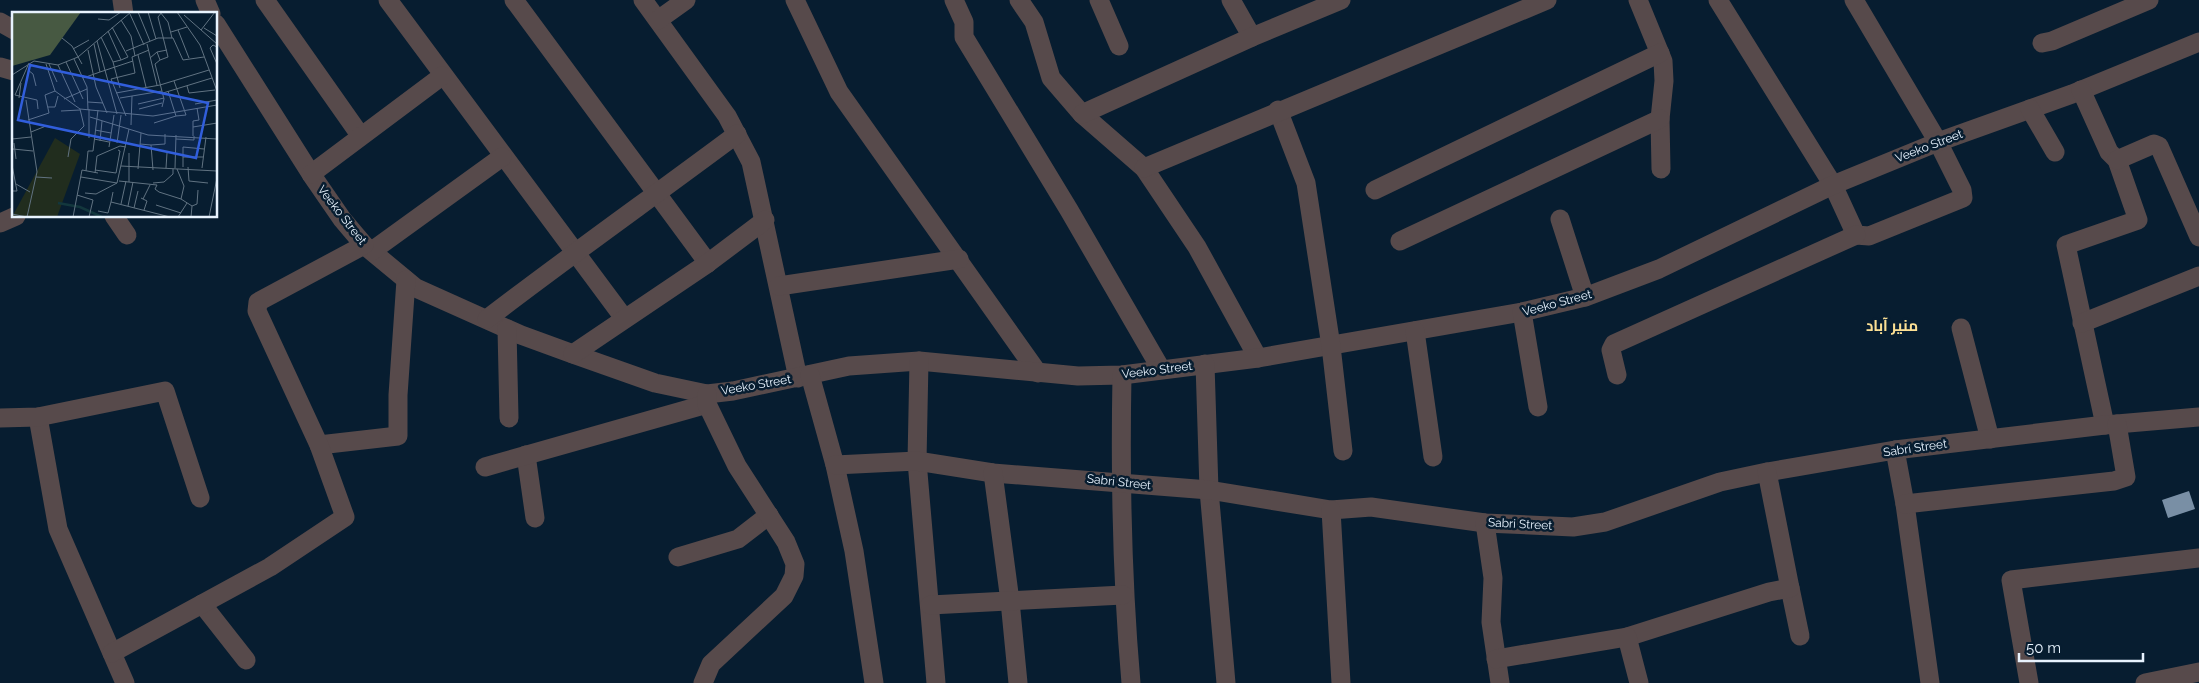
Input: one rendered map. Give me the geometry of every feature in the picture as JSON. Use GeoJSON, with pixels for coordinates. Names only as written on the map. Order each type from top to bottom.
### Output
{"type":"FeatureCollection","features":[{"type":"Feature","properties":{"kind":"street"},"geometry":{"type":"LineString","coordinates":[[205,0],[210,12]]}},
{"type":"Feature","properties":{"kind":"street"},"geometry":{"type":"LineString","coordinates":[[265,0],[360,135]]}},
{"type":"Feature","properties":{"kind":"street"},"geometry":{"type":"LineString","coordinates":[[388,0],[442,76],[624,318]]}},
{"type":"Feature","properties":{"kind":"street"},"geometry":{"type":"LineString","coordinates":[[514,0],[708,263]]}},
{"type":"Feature","properties":{"kind":"street"},"geometry":{"type":"LineString","coordinates":[[643,0],[728,116],[751,162],[779,286],[804,376],[835,466],[854,551],[874,683]]}},
{"type":"Feature","properties":{"kind":"street"},"geometry":{"type":"LineString","coordinates":[[658,20],[686,0]]}},
{"type":"Feature","properties":{"kind":"street"},"geometry":{"type":"LineString","coordinates":[[795,0],[839,92],[1038,373]]}},
{"type":"Feature","properties":{"kind":"street"},"geometry":{"type":"LineString","coordinates":[[954,0],[964,22],[964,37],[1069,210],[1161,369]]}},
{"type":"Feature","properties":{"kind":"street"},"geometry":{"type":"LineString","coordinates":[[1019,0],[1034,22],[1052,78],[1082,114],[1144,168],[1197,247],[1258,358]]}},
{"type":"Feature","properties":{"kind":"street"},"geometry":{"type":"LineString","coordinates":[[1099,0],[1120,46]]}},
{"type":"Feature","properties":{"kind":"street"},"geometry":{"type":"LineString","coordinates":[[1231,0],[1252,37]]}},
{"type":"Feature","properties":{"kind":"street"},"geometry":{"type":"LineString","coordinates":[[1082,114],[1252,37],[1341,0]]}},
{"type":"Feature","properties":{"kind":"street"},"geometry":{"type":"LineString","coordinates":[[1144,168],[1278,110],[1547,0]]}},
{"type":"Feature","properties":{"kind":"street"},"geometry":{"type":"LineString","coordinates":[[1638,0],[1663,61],[1664,81],[1660,119],[1661,168]]}},
{"type":"Feature","properties":{"kind":"street"},"geometry":{"type":"LineString","coordinates":[[1718,0],[1832,185],[1856,235]]}},
{"type":"Feature","properties":{"kind":"street"},"geometry":{"type":"LineString","coordinates":[[1617,375],[1611,350],[1614,344],[1856,235],[1869,236],[1963,198],[1962,190],[1938,142],[1854,0]]}},
{"type":"Feature","properties":{"kind":"street"},"geometry":{"type":"LineString","coordinates":[[2042,43],[2052,41],[2149,0]]}},
{"type":"Feature","properties":{"kind":"street"},"geometry":{"type":"LineString","coordinates":[[0,22],[12,29]]}},
{"type":"Feature","properties":{"kind":"street","name":"Veeko Street"},"geometry":{"type":"LineString","coordinates":[[218,27],[342,220],[368,248],[416,288],[507,329],[655,383],[707,399],[733,391],[849,366],[919,360],[1078,376],[1122,375],[1258,358],[1331,346],[1522,312],[1585,297],[1659,269],[1832,185],[1938,142],[2081,90],[2199,42]]}},
{"type":"Feature","properties":{"kind":"street"},"geometry":{"type":"LineString","coordinates":[[1375,190],[1660,53]]}},
{"type":"Feature","properties":{"kind":"street"},"geometry":{"type":"LineString","coordinates":[[311,174],[360,135],[442,76]]}},
{"type":"Feature","properties":{"kind":"street"},"geometry":{"type":"LineString","coordinates":[[1906,504],[2114,481],[2126,477],[2082,323],[2066,245],[2138,220],[2117,160],[2109,152],[2081,90]]}},
{"type":"Feature","properties":{"kind":"street"},"geometry":{"type":"LineString","coordinates":[[2030,109],[2055,152]]}},
{"type":"Feature","properties":{"kind":"street"},"geometry":{"type":"LineString","coordinates":[[1278,110],[1306,183],[1331,346],[1344,450]]}},
{"type":"Feature","properties":{"kind":"street"},"geometry":{"type":"LineString","coordinates":[[1400,241],[1660,119]]}},
{"type":"Feature","properties":{"kind":"street"},"geometry":{"type":"LineString","coordinates":[[487,319],[574,252],[657,194],[737,134]]}},
{"type":"Feature","properties":{"kind":"street"},"geometry":{"type":"LineString","coordinates":[[2117,160],[2154,144],[2159,146],[2199,237]]}},
{"type":"Feature","properties":{"kind":"street"},"geometry":{"type":"LineString","coordinates":[[112,652],[270,567],[345,517],[319,445],[257,311],[258,302],[368,248],[502,156]]}},
{"type":"Feature","properties":{"kind":"street"},"geometry":{"type":"LineString","coordinates":[[0,223],[12,218]]}},
{"type":"Feature","properties":{"kind":"street"},"geometry":{"type":"LineString","coordinates":[[115,218],[127,235]]}},
{"type":"Feature","properties":{"kind":"street"},"geometry":{"type":"LineString","coordinates":[[1560,219],[1585,297]]}},
{"type":"Feature","properties":{"kind":"street"},"geometry":{"type":"LineString","coordinates":[[573,354],[708,263],[765,220]]}},
{"type":"Feature","properties":{"kind":"street"},"geometry":{"type":"LineString","coordinates":[[779,286],[959,259]]}},
{"type":"Feature","properties":{"kind":"street"},"geometry":{"type":"LineString","coordinates":[[2082,323],[2199,276]]}},
{"type":"Feature","properties":{"kind":"street"},"geometry":{"type":"LineString","coordinates":[[319,445],[398,436],[398,395],[406,280]]}},
{"type":"Feature","properties":{"kind":"street"},"geometry":{"type":"LineString","coordinates":[[1522,312],[1538,407]]}},
{"type":"Feature","properties":{"kind":"street"},"geometry":{"type":"LineString","coordinates":[[1961,328],[1990,439]]}},
{"type":"Feature","properties":{"kind":"street"},"geometry":{"type":"LineString","coordinates":[[507,329],[509,418]]}},
{"type":"Feature","properties":{"kind":"street"},"geometry":{"type":"LineString","coordinates":[[1415,331],[1433,457]]}},
{"type":"Feature","properties":{"kind":"street"},"geometry":{"type":"LineString","coordinates":[[919,360],[917,460],[936,683]]}},
{"type":"Feature","properties":{"kind":"street"},"geometry":{"type":"LineString","coordinates":[[1206,364],[1209,490],[1226,683]]}},
{"type":"Feature","properties":{"kind":"street"},"geometry":{"type":"LineString","coordinates":[[1122,375],[1120,482],[1123,594],[1131,683]]}},
{"type":"Feature","properties":{"kind":"street"},"geometry":{"type":"LineString","coordinates":[[0,418],[38,417],[165,391],[200,498]]}},
{"type":"Feature","properties":{"kind":"street"},"geometry":{"type":"LineString","coordinates":[[485,467],[707,399],[738,466],[786,542],[795,564],[790,589],[711,664],[703,683]]}},
{"type":"Feature","properties":{"kind":"street"},"geometry":{"type":"LineString","coordinates":[[38,417],[58,529],[125,683]]}},
{"type":"Feature","properties":{"kind":"street","name":"Sabri Street"},"geometry":{"type":"LineString","coordinates":[[835,466],[917,460],[993,472],[1209,490],[1331,510],[1371,507],[1485,523],[1573,527],[1605,522],[1720,482],[1767,472],[1895,450],[2111,424],[2199,417]]}},
{"type":"Feature","properties":{"kind":"street"},"geometry":{"type":"LineString","coordinates":[[1895,450],[1906,504],[1930,683]]}},
{"type":"Feature","properties":{"kind":"street"},"geometry":{"type":"LineString","coordinates":[[526,455],[535,518]]}},
{"type":"Feature","properties":{"kind":"street"},"geometry":{"type":"LineString","coordinates":[[993,472],[1010,601],[1018,683]]}},
{"type":"Feature","properties":{"kind":"street"},"geometry":{"type":"LineString","coordinates":[[1767,472],[1800,636]]}},
{"type":"Feature","properties":{"kind":"street"},"geometry":{"type":"LineString","coordinates":[[1331,510],[1341,683]]}},
{"type":"Feature","properties":{"kind":"street"},"geometry":{"type":"LineString","coordinates":[[678,557],[738,539],[769,515]]}},
{"type":"Feature","properties":{"kind":"street"},"geometry":{"type":"LineString","coordinates":[[1485,523],[1493,578],[1491,622],[1500,683]]}},
{"type":"Feature","properties":{"kind":"street"},"geometry":{"type":"LineString","coordinates":[[2029,683],[2011,580],[2199,558]]}},
{"type":"Feature","properties":{"kind":"street"},"geometry":{"type":"LineString","coordinates":[[1496,658],[1627,637],[1769,592],[1790,588]]}},
{"type":"Feature","properties":{"kind":"street"},"geometry":{"type":"LineString","coordinates":[[930,605],[1123,594]]}},
{"type":"Feature","properties":{"kind":"street"},"geometry":{"type":"LineString","coordinates":[[202,604],[246,660]]}},
{"type":"Feature","properties":{"kind":"street"},"geometry":{"type":"LineString","coordinates":[[1627,637],[1639,683]]}},
{"type":"Feature","properties":{"kind":"street"},"geometry":{"type":"LineString","coordinates":[[2145,683],[2199,672]]}},
{"type":"Feature","properties":{"kind":"building"},"geometry":{"type":"Polygon","coordinates":[[[2189,491],[2195,509],[2168,518],[2162,500],[2189,491]]]}},
{"type":"Feature","properties":{"kind":"district","name":"منیر آباد"},"geometry":{"type":"Point","coordinates":[1892,326]}}]}
